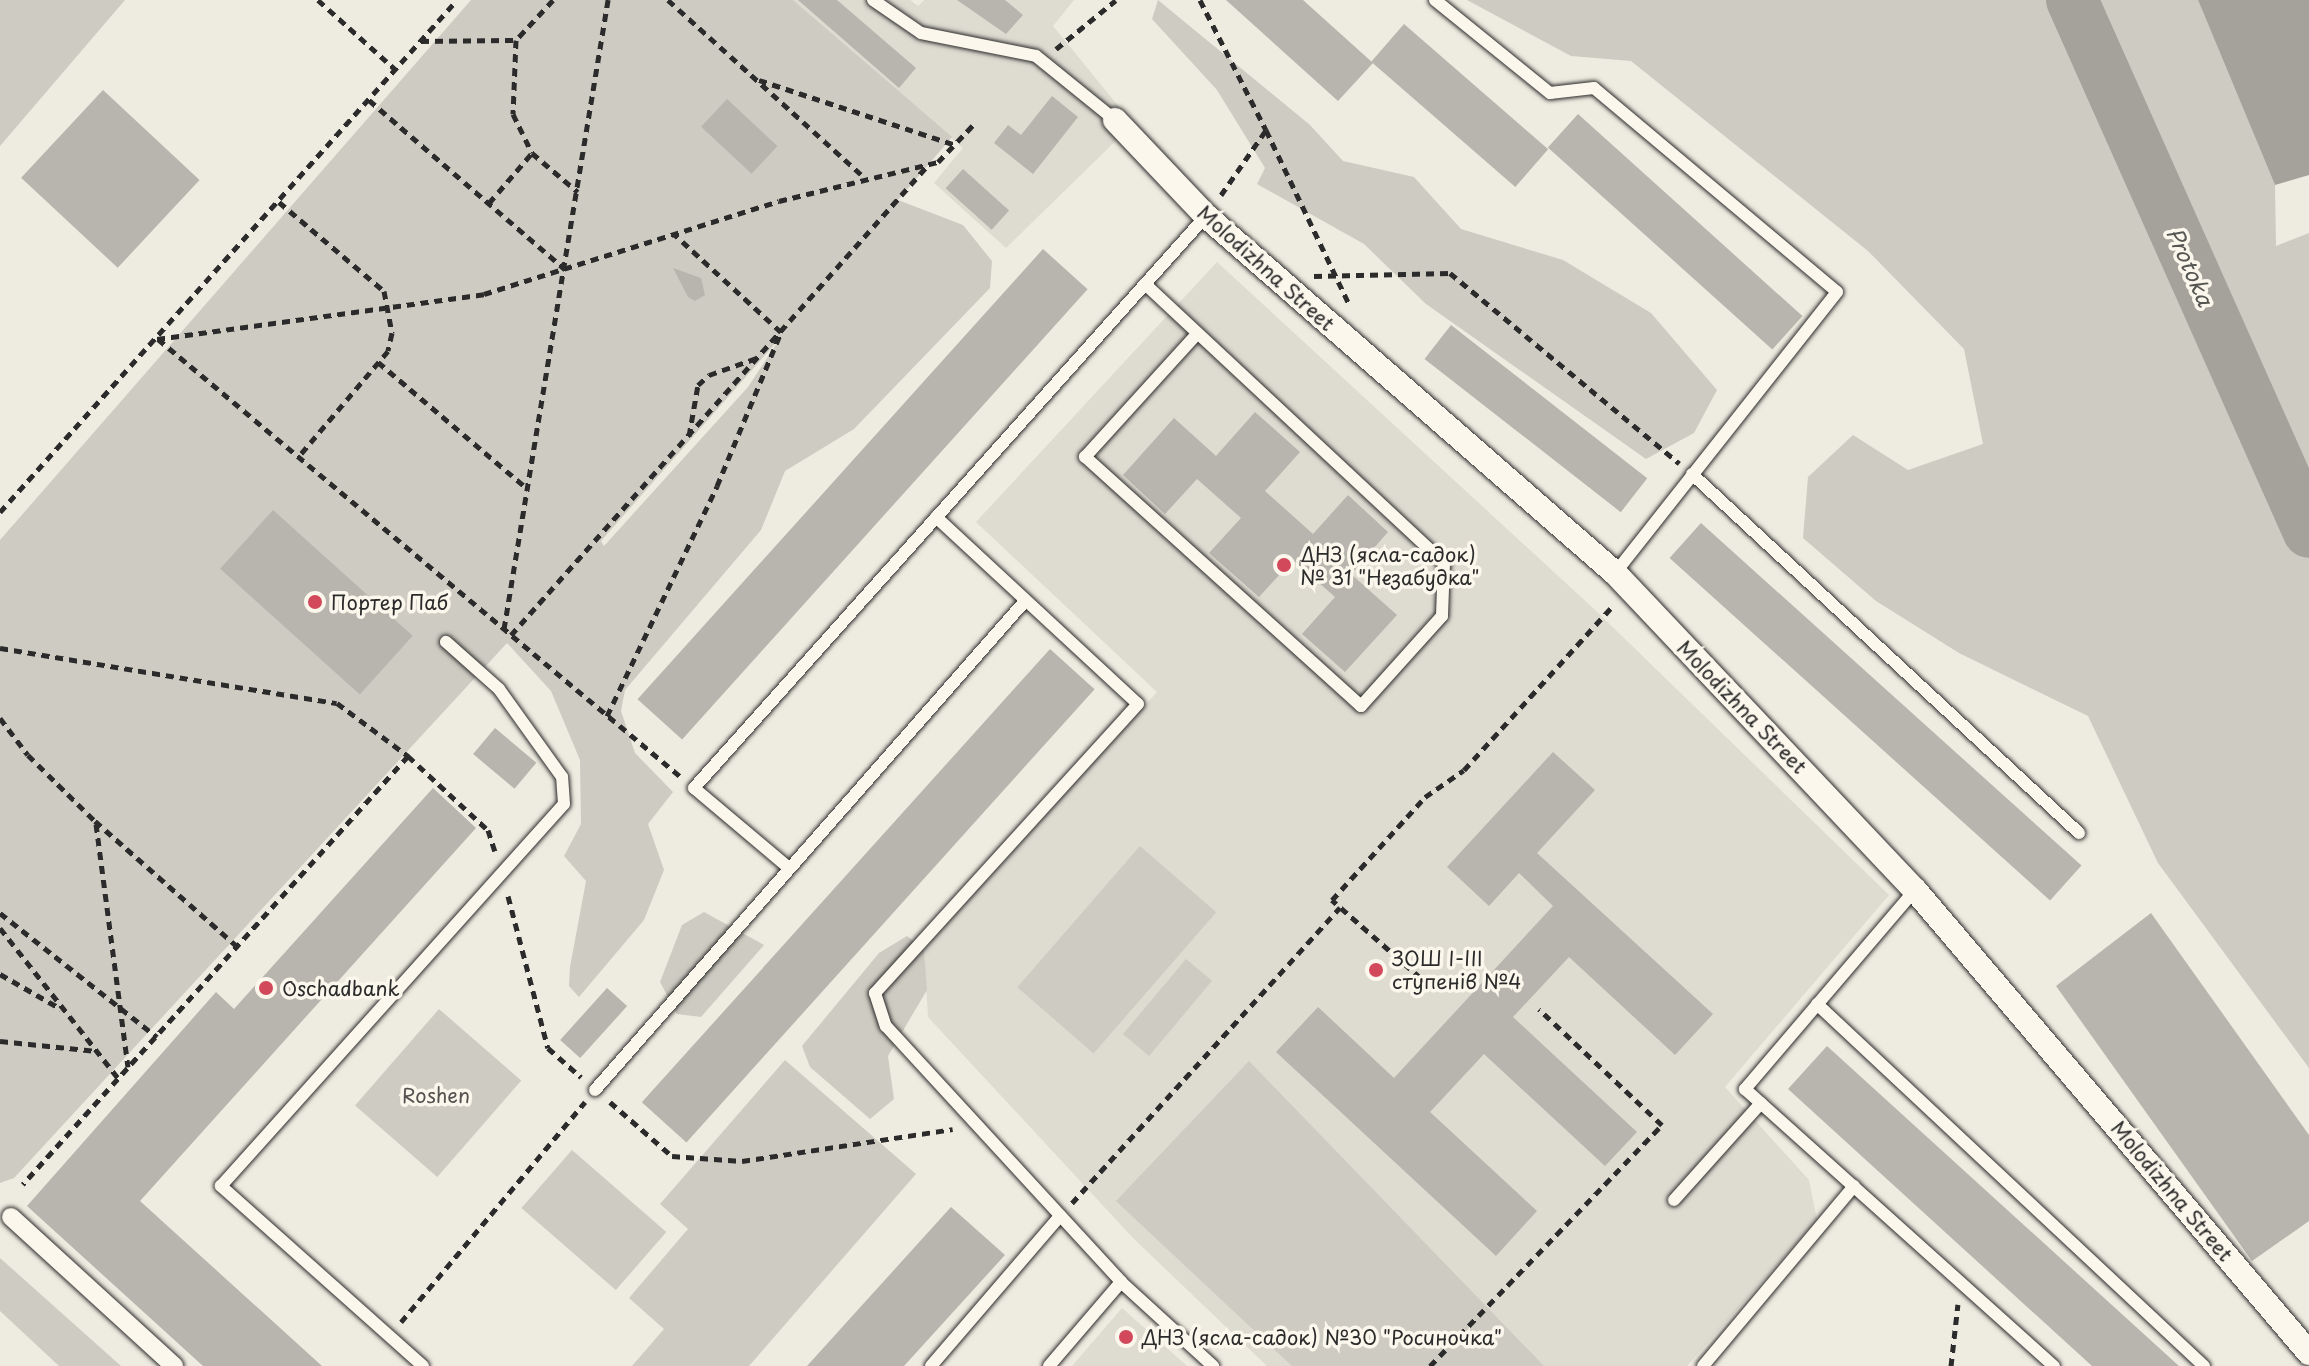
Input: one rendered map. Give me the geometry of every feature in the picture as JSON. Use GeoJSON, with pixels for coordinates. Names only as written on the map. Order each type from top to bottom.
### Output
{"type":"FeatureCollection","features":[{"type":"Feature","properties":{"kind":"street","name":"Molodizhna Street"},"geometry":{"type":"LineString","coordinates":[[1115,120],[1206,216],[1622,581],[1915,890],[2309,1353]]}},
{"type":"Feature","properties":{"kind":"street"},"geometry":{"type":"LineString","coordinates":[[11,1217],[174,1366]]}},
{"type":"Feature","properties":{"kind":"lane"},"geometry":{"type":"LineString","coordinates":[[873,0],[921,33],[1036,56],[1115,120]]}},
{"type":"Feature","properties":{"kind":"lane"},"geometry":{"type":"LineString","coordinates":[[1435,0],[1550,93],[1594,88],[1837,292],[1692,474],[1622,581]]}},
{"type":"Feature","properties":{"kind":"lane"},"geometry":{"type":"LineString","coordinates":[[789,868],[694,788],[1206,216]]}},
{"type":"Feature","properties":{"kind":"lane"},"geometry":{"type":"LineString","coordinates":[[1145,284],[1444,563],[1442,616],[1361,706],[1085,457],[1197,334]]}},
{"type":"Feature","properties":{"kind":"lane"},"geometry":{"type":"LineString","coordinates":[[1692,474],[2079,833]]}},
{"type":"Feature","properties":{"kind":"lane"},"geometry":{"type":"LineString","coordinates":[[936,517],[1138,704],[875,993],[886,1026],[1121,1282],[1213,1366]]}},
{"type":"Feature","properties":{"kind":"lane"},"geometry":{"type":"LineString","coordinates":[[595,1090],[1025,601]]}},
{"type":"Feature","properties":{"kind":"lane"},"geometry":{"type":"LineString","coordinates":[[423,1366],[221,1186],[564,804],[562,777],[499,689],[446,642]]}},
{"type":"Feature","properties":{"kind":"lane"},"geometry":{"type":"LineString","coordinates":[[1915,890],[1745,1089],[2054,1366]]}},
{"type":"Feature","properties":{"kind":"lane"},"geometry":{"type":"LineString","coordinates":[[1817,1004],[2204,1366]]}},
{"type":"Feature","properties":{"kind":"lane"},"geometry":{"type":"LineString","coordinates":[[1674,1200],[1761,1103]]}},
{"type":"Feature","properties":{"kind":"lane"},"geometry":{"type":"LineString","coordinates":[[1703,1366],[1854,1186]]}},
{"type":"Feature","properties":{"kind":"lane"},"geometry":{"type":"LineString","coordinates":[[931,1366],[1060,1216]]}},
{"type":"Feature","properties":{"kind":"lane"},"geometry":{"type":"LineString","coordinates":[[1049,1366],[1121,1282]]}},
{"type":"Feature","properties":{"kind":"path"},"geometry":{"type":"LineString","coordinates":[[318,0],[396,70]]}},
{"type":"Feature","properties":{"kind":"path"},"geometry":{"type":"LineString","coordinates":[[0,512],[457,0]]}},
{"type":"Feature","properties":{"kind":"path"},"geometry":{"type":"LineString","coordinates":[[553,0],[516,40],[513,114],[518,134],[532,153],[578,192]]}},
{"type":"Feature","properties":{"kind":"path"},"geometry":{"type":"LineString","coordinates":[[504,629],[566,270],[608,0]]}},
{"type":"Feature","properties":{"kind":"path"},"geometry":{"type":"LineString","coordinates":[[668,0],[867,180]]}},
{"type":"Feature","properties":{"kind":"path"},"geometry":{"type":"LineString","coordinates":[[1036,56],[1068,44],[1116,0]]}},
{"type":"Feature","properties":{"kind":"path"},"geometry":{"type":"LineString","coordinates":[[1200,0],[1354,315]]}},
{"type":"Feature","properties":{"kind":"path"},"geometry":{"type":"LineString","coordinates":[[421,41],[516,40]]}},
{"type":"Feature","properties":{"kind":"path"},"geometry":{"type":"LineString","coordinates":[[755,79],[955,145]]}},
{"type":"Feature","properties":{"kind":"path"},"geometry":{"type":"LineString","coordinates":[[369,100],[566,270]]}},
{"type":"Feature","properties":{"kind":"path"},"geometry":{"type":"LineString","coordinates":[[511,635],[929,164],[955,145],[975,123]]}},
{"type":"Feature","properties":{"kind":"path"},"geometry":{"type":"LineString","coordinates":[[1206,216],[1266,130]]}},
{"type":"Feature","properties":{"kind":"path"},"geometry":{"type":"LineString","coordinates":[[489,203],[532,153]]}},
{"type":"Feature","properties":{"kind":"path"},"geometry":{"type":"LineString","coordinates":[[157,339],[484,294],[674,235],[929,164]]}},
{"type":"Feature","properties":{"kind":"path"},"geometry":{"type":"LineString","coordinates":[[279,202],[384,291],[392,333],[378,362],[298,457]]}},
{"type":"Feature","properties":{"kind":"path"},"geometry":{"type":"LineString","coordinates":[[674,235],[781,332]]}},
{"type":"Feature","properties":{"kind":"path"},"geometry":{"type":"LineString","coordinates":[[1275,276],[1450,273],[1692,474]]}},
{"type":"Feature","properties":{"kind":"path"},"geometry":{"type":"LineString","coordinates":[[607,716],[717,486],[781,332]]}},
{"type":"Feature","properties":{"kind":"path"},"geometry":{"type":"LineString","coordinates":[[157,339],[694,788]]}},
{"type":"Feature","properties":{"kind":"path"},"geometry":{"type":"LineString","coordinates":[[689,436],[698,385],[709,375],[758,358]]}},
{"type":"Feature","properties":{"kind":"path"},"geometry":{"type":"LineString","coordinates":[[378,362],[528,489]]}},
{"type":"Feature","properties":{"kind":"path"},"geometry":{"type":"LineString","coordinates":[[1431,987],[1332,900],[1425,797],[1464,770],[1622,581]]}},
{"type":"Feature","properties":{"kind":"path"},"geometry":{"type":"LineString","coordinates":[[0,648],[337,703],[408,756],[488,830],[548,1048],[672,1156],[742,1161],[978,1126]]}},
{"type":"Feature","properties":{"kind":"path"},"geometry":{"type":"LineString","coordinates":[[0,718],[28,755],[95,821],[238,947]]}},
{"type":"Feature","properties":{"kind":"path"},"geometry":{"type":"LineString","coordinates":[[23,1184],[408,756]]}},
{"type":"Feature","properties":{"kind":"path"},"geometry":{"type":"LineString","coordinates":[[95,821],[128,1068]]}},
{"type":"Feature","properties":{"kind":"path"},"geometry":{"type":"LineString","coordinates":[[1060,1216],[1340,907]]}},
{"type":"Feature","properties":{"kind":"path"},"geometry":{"type":"LineString","coordinates":[[0,913],[157,1037]]}},
{"type":"Feature","properties":{"kind":"path"},"geometry":{"type":"LineString","coordinates":[[0,928],[119,1079]]}},
{"type":"Feature","properties":{"kind":"path"},"geometry":{"type":"LineString","coordinates":[[0,974],[66,1011]]}},
{"type":"Feature","properties":{"kind":"path"},"geometry":{"type":"LineString","coordinates":[[1430,1366],[1662,1125],[1539,1009]]}},
{"type":"Feature","properties":{"kind":"path"},"geometry":{"type":"LineString","coordinates":[[0,1041],[97,1051]]}},
{"type":"Feature","properties":{"kind":"path"},"geometry":{"type":"LineString","coordinates":[[390,1335],[595,1090]]}},
{"type":"Feature","properties":{"kind":"path"},"geometry":{"type":"LineString","coordinates":[[1951,1366],[1949,1345],[1963,1284]]}},
{"type":"Feature","properties":{"kind":"shaded area"},"geometry":{"type":"Polygon","coordinates":[[[793,0],[910,0],[918,6],[924,0],[1074,0],[1053,26],[1133,124],[1006,248],[934,183],[963,148],[793,0]]]}},
{"type":"Feature","properties":{"kind":"shaded area"},"geometry":{"type":"Polygon","coordinates":[[[2198,0],[2309,0],[2309,175],[2275,185],[2198,0]]]}},
{"type":"Feature","properties":{"kind":"shaded area","name":"ЗОШ І-ІІІ ступенів №4"},"geometry":{"type":"Polygon","coordinates":[[[1217,262],[1594,609],[1889,895],[1725,1087],[1809,1180],[1817,1220],[1687,1366],[1267,1366],[1134,1239],[928,1017],[924,949],[1157,692],[976,522],[1217,262]]]}},
{"type":"Feature","properties":{"kind":"shaded area","name":"ДНЗ (ясла-садок) №30 \"Росиночка\""},"geometry":{"type":"Polygon","coordinates":[[[1122,1308],[1187,1366],[1072,1366],[1122,1308]]]}},
{"type":"Feature","properties":{"kind":"green space"},"geometry":{"type":"Polygon","coordinates":[[[0,0],[125,0],[0,146],[0,0]]]}},
{"type":"Feature","properties":{"kind":"green space"},"geometry":{"type":"Polygon","coordinates":[[[471,0],[793,0],[952,137],[898,200],[963,225],[992,261],[990,288],[854,429],[785,471],[761,530],[625,690],[621,711],[635,753],[673,792],[648,824],[664,870],[644,920],[579,997],[569,986],[570,967],[586,881],[564,856],[581,824],[580,760],[551,691],[507,643],[14,1178],[0,1183],[0,540],[471,0]],[[781,337],[601,541],[604,546],[748,387],[781,337]]]}},
{"type":"Feature","properties":{"kind":"green space"},"geometry":{"type":"Polygon","coordinates":[[[1158,0],[1310,125],[1343,161],[1414,177],[1461,229],[1563,260],[1651,313],[1717,390],[1694,433],[1646,459],[1426,304],[1364,244],[1257,184],[1265,168],[1217,90],[1152,19],[1158,0]]]}},
{"type":"Feature","properties":{"kind":"green space"},"geometry":{"type":"Polygon","coordinates":[[[1467,0],[2198,0],[2275,185],[2276,246],[2309,233],[2309,1068],[2158,863],[2088,716],[1959,653],[1876,601],[1803,538],[1808,477],[1853,435],[1908,470],[1983,444],[1964,349],[1868,251],[1631,61],[1571,56],[1467,0]]]}},
{"type":"Feature","properties":{"kind":"green space"},"geometry":{"type":"Polygon","coordinates":[[[1140,846],[1216,912],[1094,1053],[1017,987],[1140,846]]]}},
{"type":"Feature","properties":{"kind":"green space"},"geometry":{"type":"Polygon","coordinates":[[[704,912],[764,945],[701,1017],[677,1014],[660,982],[682,925],[704,912]]]}},
{"type":"Feature","properties":{"kind":"green space"},"geometry":{"type":"Polygon","coordinates":[[[907,936],[924,949],[927,990],[888,1056],[894,1099],[870,1119],[810,1067],[802,1046],[879,953],[907,936]]]}},
{"type":"Feature","properties":{"kind":"green space"},"geometry":{"type":"Polygon","coordinates":[[[1186,959],[1212,981],[1149,1056],[1123,1034],[1186,959]]]}},
{"type":"Feature","properties":{"kind":"green space","name":"Roshen"},"geometry":{"type":"Polygon","coordinates":[[[439,1009],[521,1081],[437,1177],[355,1106],[439,1009]]]}},
{"type":"Feature","properties":{"kind":"green space"},"geometry":{"type":"Polygon","coordinates":[[[785,1060],[916,1174],[749,1366],[632,1366],[664,1329],[629,1298],[688,1229],[660,1204],[785,1060]]]}},
{"type":"Feature","properties":{"kind":"green space"},"geometry":{"type":"Polygon","coordinates":[[[1249,1061],[1544,1366],[1292,1366],[1116,1201],[1249,1061]]]}},
{"type":"Feature","properties":{"kind":"green space"},"geometry":{"type":"Polygon","coordinates":[[[572,1150],[666,1232],[616,1290],[521,1208],[572,1150]]]}},
{"type":"Feature","properties":{"kind":"green space"},"geometry":{"type":"Polygon","coordinates":[[[0,1258],[121,1366],[59,1366],[0,1311],[0,1258]]]}},
{"type":"Feature","properties":{"kind":"building"},"geometry":{"type":"Polygon","coordinates":[[[798,0],[837,0],[916,68],[899,88],[798,0]]]}},
{"type":"Feature","properties":{"kind":"building"},"geometry":{"type":"Polygon","coordinates":[[[957,0],[1005,0],[1023,15],[1006,34],[957,0]]]}},
{"type":"Feature","properties":{"kind":"building"},"geometry":{"type":"Polygon","coordinates":[[[1226,0],[1303,0],[1373,63],[1338,101],[1226,0]]]}},
{"type":"Feature","properties":{"kind":"building"},"geometry":{"type":"Polygon","coordinates":[[[1404,24],[1548,149],[1515,187],[1371,62],[1404,24]]]}},
{"type":"Feature","properties":{"kind":"building"},"geometry":{"type":"Polygon","coordinates":[[[103,90],[200,180],[118,268],[21,178],[103,90]]]}},
{"type":"Feature","properties":{"kind":"building"},"geometry":{"type":"Polygon","coordinates":[[[1052,96],[1078,117],[1033,174],[994,143],[1008,125],[1021,135],[1052,96]]]}},
{"type":"Feature","properties":{"kind":"building"},"geometry":{"type":"Polygon","coordinates":[[[727,99],[777,146],[752,174],[701,127],[727,99]]]}},
{"type":"Feature","properties":{"kind":"building"},"geometry":{"type":"Polygon","coordinates":[[[1578,114],[1802,316],[1772,350],[1548,147],[1578,114]]]}},
{"type":"Feature","properties":{"kind":"building"},"geometry":{"type":"Polygon","coordinates":[[[963,169],[1009,210],[992,230],[946,188],[963,169]]]}},
{"type":"Feature","properties":{"kind":"building"},"geometry":{"type":"Polygon","coordinates":[[[1043,249],[1088,289],[682,739],[638,699],[1043,249]]]}},
{"type":"Feature","properties":{"kind":"building"},"geometry":{"type":"Polygon","coordinates":[[[673,268],[701,278],[705,295],[695,301],[688,297],[673,268]]]}},
{"type":"Feature","properties":{"kind":"building"},"geometry":{"type":"Polygon","coordinates":[[[1451,325],[1647,478],[1621,512],[1425,359],[1451,325]]]}},
{"type":"Feature","properties":{"kind":"building"},"geometry":{"type":"Polygon","coordinates":[[[1255,412],[1300,452],[1265,491],[1313,534],[1348,495],[1388,532],[1351,574],[1397,615],[1345,672],[1302,634],[1335,597],[1293,560],[1259,597],[1209,553],[1241,518],[1197,479],[1165,514],[1123,475],[1174,418],[1216,456],[1255,412]]]}},
{"type":"Feature","properties":{"kind":"building","name":"Портер Паб"},"geometry":{"type":"Polygon","coordinates":[[[273,510],[413,636],[360,695],[220,569],[273,510]]]}},
{"type":"Feature","properties":{"kind":"building"},"geometry":{"type":"Polygon","coordinates":[[[1701,523],[2081,866],[2050,901],[1670,558],[1701,523]]]}},
{"type":"Feature","properties":{"kind":"building"},"geometry":{"type":"Polygon","coordinates":[[[1050,649],[1095,689],[686,1142],[642,1102],[1050,649]]]}},
{"type":"Feature","properties":{"kind":"building"},"geometry":{"type":"Polygon","coordinates":[[[495,728],[536,763],[515,789],[473,754],[495,728]]]}},
{"type":"Feature","properties":{"kind":"building"},"geometry":{"type":"Polygon","coordinates":[[[1553,752],[1595,790],[1537,853],[1713,1014],[1675,1055],[1569,957],[1513,1017],[1637,1132],[1605,1166],[1484,1054],[1430,1112],[1537,1211],[1496,1256],[1276,1052],[1318,1007],[1394,1078],[1553,906],[1519,873],[1489,906],[1447,867],[1553,752]]]}},
{"type":"Feature","properties":{"kind":"building"},"geometry":{"type":"Polygon","coordinates":[[[433,788],[476,828],[140,1201],[322,1366],[203,1366],[27,1206],[216,992],[234,1009],[433,788]]]}},
{"type":"Feature","properties":{"kind":"building"},"geometry":{"type":"Polygon","coordinates":[[[2151,913],[2309,1135],[2309,1221],[2252,1261],[2056,986],[2151,913]]]}},
{"type":"Feature","properties":{"kind":"building"},"geometry":{"type":"Polygon","coordinates":[[[607,988],[627,1006],[580,1058],[560,1040],[607,988]]]}},
{"type":"Feature","properties":{"kind":"building"},"geometry":{"type":"Polygon","coordinates":[[[1827,1046],[2179,1366],[2092,1366],[1788,1089],[1827,1046]]]}},
{"type":"Feature","properties":{"kind":"building"},"geometry":{"type":"Polygon","coordinates":[[[951,1207],[1005,1255],[904,1366],[807,1366],[951,1207]]]}},
{"type":"Feature","properties":{"kind":"waterway","name":"Protoka"},"geometry":{"type":"LineString","coordinates":[[2072,0],[2309,532]]}},
{"type":"Feature","properties":{"kind":"place","name":"ДНЗ (ясла-садок) № 31 \"Незабудка\""},"geometry":{"type":"Point","coordinates":[1284,565]}},
{"type":"Feature","properties":{"kind":"place","name":"Портер Паб"},"geometry":{"type":"Point","coordinates":[315,602]}},
{"type":"Feature","properties":{"kind":"place","name":"ЗОШ І-ІІІ ступенів №4"},"geometry":{"type":"Point","coordinates":[1376,970]}},
{"type":"Feature","properties":{"kind":"place","name":"Oschadbank"},"geometry":{"type":"Point","coordinates":[266,988]}},
{"type":"Feature","properties":{"kind":"place","name":"ДНЗ (ясла-садок) №30 \"Росиночка\""},"geometry":{"type":"Point","coordinates":[1126,1337]}}]}
